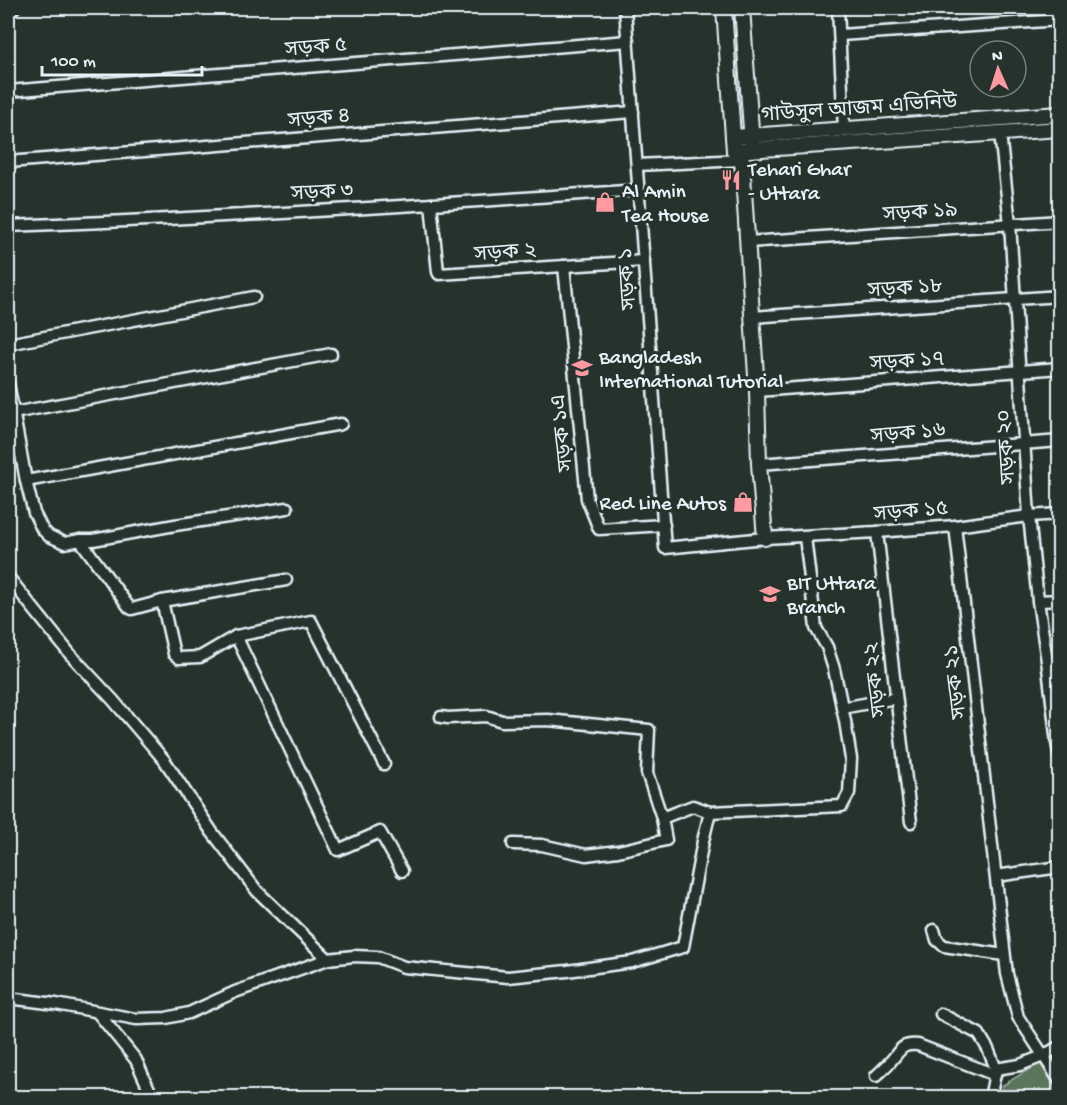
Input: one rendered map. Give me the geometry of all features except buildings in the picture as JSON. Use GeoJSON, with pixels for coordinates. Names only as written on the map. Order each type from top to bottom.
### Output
{"type":"FeatureCollection","features":[{"type":"Feature","properties":{"kind":"street"},"geometry":{"type":"LineString","coordinates":[[8,8],[14,8]]}},
{"type":"Feature","properties":{"kind":"street","name":"সড়ক ১"},"geometry":{"type":"LineString","coordinates":[[625,8],[665,548]]}},
{"type":"Feature","properties":{"kind":"street"},"geometry":{"type":"LineString","coordinates":[[724,8],[742,147]]}},
{"type":"Feature","properties":{"kind":"street"},"geometry":{"type":"LineString","coordinates":[[742,8],[742,147],[765,538]]}},
{"type":"Feature","properties":{"kind":"street"},"geometry":{"type":"LineString","coordinates":[[838,8],[844,130]]}},
{"type":"Feature","properties":{"kind":"street"},"geometry":{"type":"LineString","coordinates":[[840,35],[1059,20]]}},
{"type":"Feature","properties":{"kind":"street","name":"সড়ক ৫"},"geometry":{"type":"LineString","coordinates":[[8,91],[628,41]]}},
{"type":"Feature","properties":{"kind":"street","name":"সড়ক ৪"},"geometry":{"type":"LineString","coordinates":[[8,162],[633,112]]}},
{"type":"Feature","properties":{"kind":"street","name":"গাউসুল আজম এভিনিউ"},"geometry":{"type":"LineString","coordinates":[[742,147],[844,130],[1059,114]]}},
{"type":"Feature","properties":{"kind":"street","name":"গাউসুল আজম এভিনিউ"},"geometry":{"type":"LineString","coordinates":[[742,147],[1059,129]]}},
{"type":"Feature","properties":{"kind":"street","name":"সড়ক ২০"},"geometry":{"type":"LineString","coordinates":[[1000,133],[1010,224],[1029,516],[1038,601],[1054,667],[1059,757]]}},
{"type":"Feature","properties":{"kind":"street"},"geometry":{"type":"LineString","coordinates":[[637,165],[742,147]]}},
{"type":"Feature","properties":{"kind":"street","name":"সড়ক ৩"},"geometry":{"type":"LineString","coordinates":[[8,226],[165,220],[639,190]]}},
{"type":"Feature","properties":{"kind":"street","name":"সড়ক ২"},"geometry":{"type":"LineString","coordinates":[[431,204],[439,274],[644,261]]}},
{"type":"Feature","properties":{"kind":"street","name":"সড়ক ১৯"},"geometry":{"type":"LineString","coordinates":[[747,242],[1059,221]]}},
{"type":"Feature","properties":{"kind":"street","name":"সড়ক ১এ"},"geometry":{"type":"LineString","coordinates":[[564,266],[587,499],[599,529],[664,525]]}},
{"type":"Feature","properties":{"kind":"street","name":"সড়ক ১৮"},"geometry":{"type":"LineString","coordinates":[[753,317],[1059,296]]}},
{"type":"Feature","properties":{"kind":"street"},"geometry":{"type":"LineString","coordinates":[[8,344],[254,297]]}},
{"type":"Feature","properties":{"kind":"street"},"geometry":{"type":"LineString","coordinates":[[13,413],[331,354]]}},
{"type":"Feature","properties":{"kind":"street","name":"সড়ক ১৭"},"geometry":{"type":"LineString","coordinates":[[757,391],[1059,368]]}},
{"type":"Feature","properties":{"kind":"street"},"geometry":{"type":"LineString","coordinates":[[8,383],[34,513],[42,529],[49,536],[65,543],[93,540],[287,508]]}},
{"type":"Feature","properties":{"kind":"street"},"geometry":{"type":"LineString","coordinates":[[26,481],[342,424]]}},
{"type":"Feature","properties":{"kind":"street","name":"সড়ক ১৬"},"geometry":{"type":"LineString","coordinates":[[759,464],[1059,441]]}},
{"type":"Feature","properties":{"kind":"street","name":"সড়ক ১৫"},"geometry":{"type":"LineString","coordinates":[[665,548],[765,538],[956,526],[1059,514]]}},
{"type":"Feature","properties":{"kind":"street","name":"সড়ক ২১"},"geometry":{"type":"LineString","coordinates":[[956,526],[1007,975],[1018,1017],[1059,1081]]}},
{"type":"Feature","properties":{"kind":"street","name":"সড়ক ২২"},"geometry":{"type":"LineString","coordinates":[[877,532],[911,822]]}},
{"type":"Feature","properties":{"kind":"street"},"geometry":{"type":"LineString","coordinates":[[662,818],[693,806],[710,812],[842,806],[849,793],[851,759],[834,669],[827,647],[816,628],[805,537]]}},
{"type":"Feature","properties":{"kind":"street"},"geometry":{"type":"LineString","coordinates":[[80,540],[132,609],[162,601],[286,580]]}},
{"type":"Feature","properties":{"kind":"street"},"geometry":{"type":"LineString","coordinates":[[8,577],[70,654],[165,761],[212,832],[257,891],[328,959]]}},
{"type":"Feature","properties":{"kind":"street"},"geometry":{"type":"LineString","coordinates":[[1038,601],[1059,600]]}},
{"type":"Feature","properties":{"kind":"street"},"geometry":{"type":"LineString","coordinates":[[162,601],[174,654],[180,658],[200,657],[236,636],[311,621],[384,764]]}},
{"type":"Feature","properties":{"kind":"street"},"geometry":{"type":"LineString","coordinates":[[236,636],[338,850],[380,832],[402,871]]}},
{"type":"Feature","properties":{"kind":"street"},"geometry":{"type":"LineString","coordinates":[[842,708],[896,698]]}},
{"type":"Feature","properties":{"kind":"street"},"geometry":{"type":"LineString","coordinates":[[441,717],[486,716],[502,721],[548,720],[649,729],[647,773],[662,818],[666,840],[618,851],[586,855],[542,845],[513,844]]}},
{"type":"Feature","properties":{"kind":"street"},"geometry":{"type":"LineString","coordinates":[[8,998],[56,1004],[136,1019],[165,1018],[189,1013],[235,992],[328,959],[354,956],[378,957],[404,967],[508,976],[632,962],[683,947],[710,812]]}},
{"type":"Feature","properties":{"kind":"street"},"geometry":{"type":"LineString","coordinates":[[996,876],[1059,867]]}},
{"type":"Feature","properties":{"kind":"street"},"geometry":{"type":"LineString","coordinates":[[934,930],[937,940],[944,946],[1004,955]]}},
{"type":"Feature","properties":{"kind":"street"},"geometry":{"type":"LineString","coordinates":[[98,1013],[136,1060],[153,1098]]}},
{"type":"Feature","properties":{"kind":"street"},"geometry":{"type":"LineString","coordinates":[[941,1014],[979,1034],[988,1049],[996,1072],[990,1098]]}},
{"type":"Feature","properties":{"kind":"street"},"geometry":{"type":"LineString","coordinates":[[876,1076],[900,1048],[910,1044],[996,1072],[1043,1056],[1059,1046]]}},
{"type":"Feature","properties":{"kind":"green space"},"geometry":{"type":"Polygon","coordinates":[[[1040,1063],[1059,1093],[1059,1097],[1000,1097],[1003,1085],[1040,1063]]]}},
{"type":"Feature","properties":{"kind":"place","name":"Tehari Ghar - Uttara"},"geometry":{"type":"Point","coordinates":[731,180]}},
{"type":"Feature","properties":{"kind":"place","name":"Al Amin Tea House"},"geometry":{"type":"Point","coordinates":[605,202]}},
{"type":"Feature","properties":{"kind":"place","name":"Bangladesh International Tutorial"},"geometry":{"type":"Point","coordinates":[582,368]}},
{"type":"Feature","properties":{"kind":"place","name":"Red Line Autos"},"geometry":{"type":"Point","coordinates":[743,502]}},
{"type":"Feature","properties":{"kind":"place","name":"BIT Uttara Branch"},"geometry":{"type":"Point","coordinates":[770,594]}}]}
